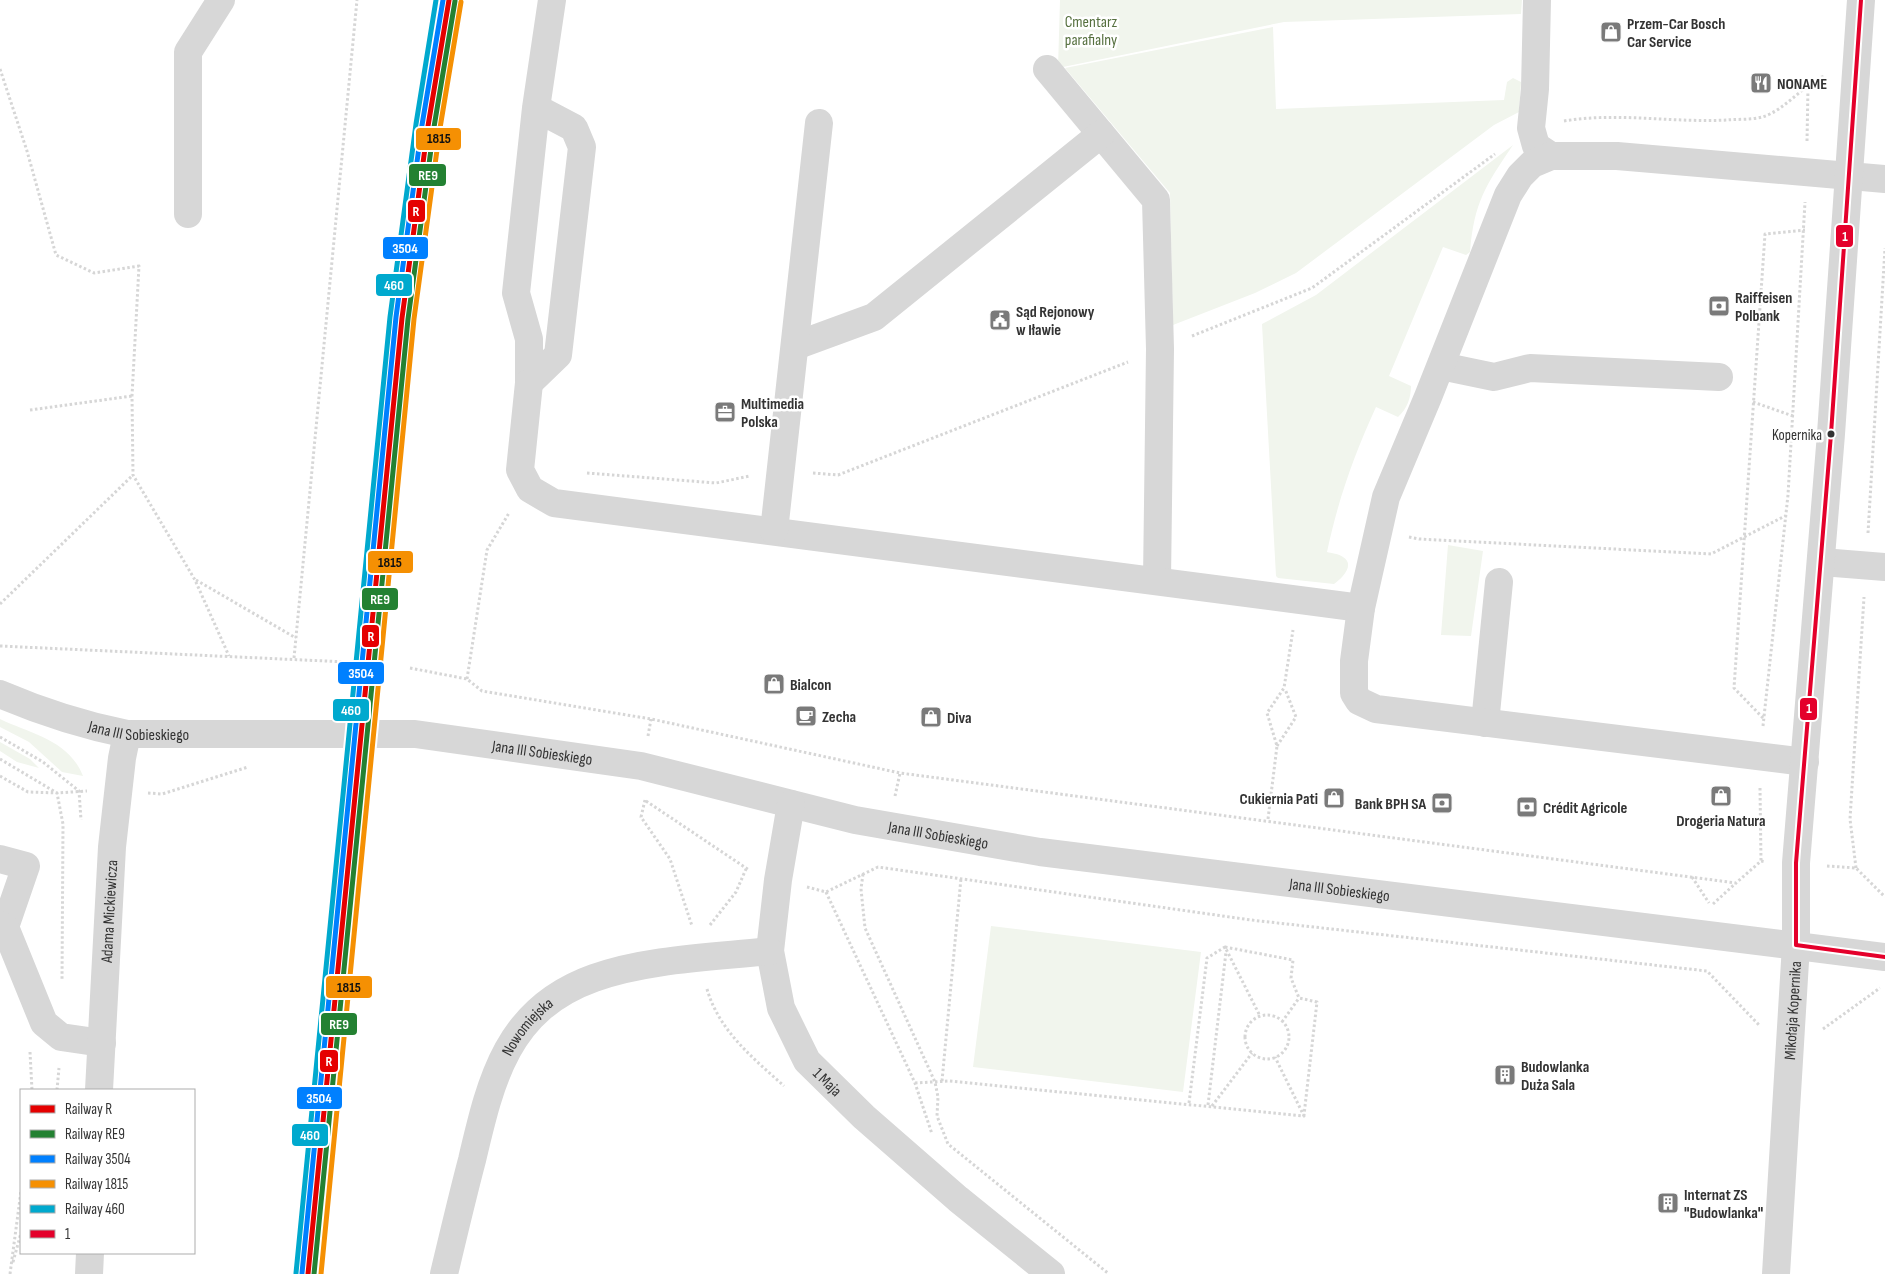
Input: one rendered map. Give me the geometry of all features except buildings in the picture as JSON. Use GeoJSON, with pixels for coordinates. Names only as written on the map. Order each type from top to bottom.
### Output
{"type":"FeatureCollection","features":[{"type":"Feature","properties":{"kind":"street"},"geometry":{"type":"LineString","coordinates":[[188,214],[188,52],[221,0]]}},
{"type":"Feature","properties":{"kind":"street"},"geometry":{"type":"LineString","coordinates":[[552,0],[536,108],[516,293],[529,339],[529,383],[520,470],[530,489],[554,503],[1361,608]]}},
{"type":"Feature","properties":{"kind":"street"},"geometry":{"type":"LineString","coordinates":[[1537,0],[1535,88],[1531,128],[1536,146],[1551,156]]}},
{"type":"Feature","properties":{"kind":"street","name":"Mikołaja Kopernika"},"geometry":{"type":"LineString","coordinates":[[1776,1274],[1792,1030],[1796,945],[1796,863],[1822,562],[1861,0]]}},
{"type":"Feature","properties":{"kind":"street"},"geometry":{"type":"LineString","coordinates":[[1047,69],[1156,200],[1160,349],[1157,580]]}},
{"type":"Feature","properties":{"kind":"street"},"geometry":{"type":"LineString","coordinates":[[529,383],[558,355],[582,147],[574,128],[536,108]]}},
{"type":"Feature","properties":{"kind":"street"},"geometry":{"type":"LineString","coordinates":[[774,531],[819,124]]}},
{"type":"Feature","properties":{"kind":"street"},"geometry":{"type":"LineString","coordinates":[[795,346],[874,317],[1101,134]]}},
{"type":"Feature","properties":{"kind":"street"},"geometry":{"type":"LineString","coordinates":[[1805,762],[1376,710],[1359,701],[1354,693],[1354,661],[1361,608],[1386,497],[1441,366],[1508,195],[1520,176],[1532,164],[1551,156],[1616,156],[1806,174],[1885,179]]}},
{"type":"Feature","properties":{"kind":"street"},"geometry":{"type":"LineString","coordinates":[[1441,366],[1494,377],[1530,368],[1719,377]]}},
{"type":"Feature","properties":{"kind":"street"},"geometry":{"type":"LineString","coordinates":[[1822,562],[1885,567]]}},
{"type":"Feature","properties":{"kind":"street"},"geometry":{"type":"LineString","coordinates":[[1485,722],[1500,582]]}},
{"type":"Feature","properties":{"kind":"street","name":"Jana III Sobieskiego"},"geometry":{"type":"LineString","coordinates":[[0,694],[36,710],[64,719],[127,734],[415,734],[641,766],[855,820],[1040,852],[1885,957]]}},
{"type":"Feature","properties":{"kind":"street","name":"Adama Mickiewicza"},"geometry":{"type":"LineString","coordinates":[[99,1089],[112,847],[122,758],[127,734]]}},
{"type":"Feature","properties":{"kind":"street","name":"1 Maja"},"geometry":{"type":"LineString","coordinates":[[791,804],[778,880],[770,951],[781,1008],[807,1061],[864,1117],[958,1199],[1051,1274]]}},
{"type":"Feature","properties":{"kind":"street"},"geometry":{"type":"LineString","coordinates":[[0,859],[26,866],[2,926],[44,1023],[61,1037],[102,1043]]}},
{"type":"Feature","properties":{"kind":"street","name":"Nowomiejska"},"geometry":{"type":"LineString","coordinates":[[444,1274],[485,1103],[500,1062],[523,1027],[542,1005],[594,978],[631,968],[770,951]]}},
{"type":"Feature","properties":{"kind":"street"},"geometry":{"type":"LineString","coordinates":[[89,1274],[90,1254]]}},
{"type":"Feature","properties":{"kind":"path"},"geometry":{"type":"LineString","coordinates":[[294,658],[356,0]]}},
{"type":"Feature","properties":{"kind":"path"},"geometry":{"type":"LineString","coordinates":[[0,69],[28,151],[56,256],[94,273],[139,266],[132,396],[132,475],[195,580],[229,656]]}},
{"type":"Feature","properties":{"kind":"path"},"geometry":{"type":"LineString","coordinates":[[584,473],[716,483],[774,470],[838,475],[962,428],[1312,288],[1531,128],[1569,120],[1714,120],[1761,118],[1785,106],[1808,86],[1805,230],[1786,515],[1760,756],[1760,861]]}},
{"type":"Feature","properties":{"kind":"path"},"geometry":{"type":"LineString","coordinates":[[1763,719],[1734,688],[1765,234],[1805,230]]}},
{"type":"Feature","properties":{"kind":"path"},"geometry":{"type":"LineString","coordinates":[[30,410],[132,396]]}},
{"type":"Feature","properties":{"kind":"path"},"geometry":{"type":"LineString","coordinates":[[1753,402],[1793,416]]}},
{"type":"Feature","properties":{"kind":"path"},"geometry":{"type":"LineString","coordinates":[[0,604],[132,475]]}},
{"type":"Feature","properties":{"kind":"path"},"geometry":{"type":"LineString","coordinates":[[467,679],[487,550],[504,518],[530,489]]}},
{"type":"Feature","properties":{"kind":"path"},"geometry":{"type":"LineString","coordinates":[[1378,529],[1419,539],[1712,554],[1786,515]]}},
{"type":"Feature","properties":{"kind":"path"},"geometry":{"type":"LineString","coordinates":[[195,580],[296,638]]}},
{"type":"Feature","properties":{"kind":"path"},"geometry":{"type":"LineString","coordinates":[[1268,820],[1277,746],[1267,713],[1284,688],[1298,599]]}},
{"type":"Feature","properties":{"kind":"path"},"geometry":{"type":"LineString","coordinates":[[0,646],[294,658],[347,662]]}},
{"type":"Feature","properties":{"kind":"path"},"geometry":{"type":"LineString","coordinates":[[410,668],[467,679],[482,691],[651,720],[900,773],[1736,883],[1760,861],[1856,868],[1885,896]]}},
{"type":"Feature","properties":{"kind":"path"},"geometry":{"type":"LineString","coordinates":[[1277,746],[1296,717],[1284,688]]}},
{"type":"Feature","properties":{"kind":"path"},"geometry":{"type":"LineString","coordinates":[[0,737],[44,762],[79,791],[57,793],[28,792],[0,776]]}},
{"type":"Feature","properties":{"kind":"path"},"geometry":{"type":"LineString","coordinates":[[0,759],[57,793],[63,824],[62,987]]}},
{"type":"Feature","properties":{"kind":"path"},"geometry":{"type":"LineString","coordinates":[[119,791],[162,794],[257,764]]}},
{"type":"Feature","properties":{"kind":"path"},"geometry":{"type":"LineString","coordinates":[[894,801],[900,773]]}},
{"type":"Feature","properties":{"kind":"path"},"geometry":{"type":"LineString","coordinates":[[640,797],[746,869],[778,880],[826,892],[878,867],[1252,920],[1707,971],[1759,1026],[1817,1033],[1885,985]]}},
{"type":"Feature","properties":{"kind":"path"},"geometry":{"type":"LineString","coordinates":[[644,800],[641,817],[670,859],[692,926],[696,931]]}},
{"type":"Feature","properties":{"kind":"path"},"geometry":{"type":"LineString","coordinates":[[863,874],[861,889],[865,928],[935,1082],[938,1096],[937,1116],[948,1144],[1109,1274]]}},
{"type":"Feature","properties":{"kind":"path"},"geometry":{"type":"LineString","coordinates":[[1692,877],[1711,906]]}},
{"type":"Feature","properties":{"kind":"path"},"geometry":{"type":"LineString","coordinates":[[942,1081],[961,878]]}},
{"type":"Feature","properties":{"kind":"path"},"geometry":{"type":"LineString","coordinates":[[826,892],[915,1083],[935,1142]]}},
{"type":"Feature","properties":{"kind":"path"},"geometry":{"type":"LineString","coordinates":[[1190,1103],[1207,958],[1226,949],[1293,960],[1291,978],[1299,998]]}},
{"type":"Feature","properties":{"kind":"path"},"geometry":{"type":"LineString","coordinates":[[1226,949],[1260,1016]]}},
{"type":"Feature","properties":{"kind":"path"},"geometry":{"type":"LineString","coordinates":[[1210,1105],[1226,949]]}},
{"type":"Feature","properties":{"kind":"path"},"geometry":{"type":"LineString","coordinates":[[1282,1022],[1299,998]]}},
{"type":"Feature","properties":{"kind":"path"},"geometry":{"type":"LineString","coordinates":[[1299,998],[1317,1002],[1304,1116]]}},
{"type":"Feature","properties":{"kind":"path"},"geometry":{"type":"LineString","coordinates":[[1272,1015],[1282,1022],[1287,1029],[1288,1043],[1284,1050],[1275,1057],[1265,1059],[1252,1053],[1245,1041],[1245,1034],[1251,1021],[1260,1016],[1272,1015]]}},
{"type":"Feature","properties":{"kind":"path"},"geometry":{"type":"LineString","coordinates":[[57,1089],[61,1037]]}},
{"type":"Feature","properties":{"kind":"path"},"geometry":{"type":"LineString","coordinates":[[1210,1105],[1252,1053]]}},
{"type":"Feature","properties":{"kind":"path"},"geometry":{"type":"LineString","coordinates":[[1275,1057],[1304,1116]]}},
{"type":"Feature","properties":{"kind":"path"},"geometry":{"type":"LineString","coordinates":[[915,1083],[942,1081],[1190,1103],[1304,1116]]}},
{"type":"Feature","properties":{"kind":"path"},"geometry":{"type":"LineString","coordinates":[[10,1274],[20,1199]]}},
{"type":"Feature","properties":{"kind":"path"},"geometry":{"type":"LineString","coordinates":[[10,1274],[20,1237]]}},
{"type":"Feature","properties":{"kind":"green space","name":"Cmentarz parafialny"},"geometry":{"type":"Polygon","coordinates":[[[1060,0],[1522,0],[1521,14],[1284,22],[1058,68],[1060,0]]]}},
{"type":"Feature","properties":{"kind":"green space"},"geometry":{"type":"Polygon","coordinates":[[[1273,27],[1276,109],[1504,100],[1507,82],[1513,78],[1521,82],[1519,112],[1494,125],[1296,273],[1255,293],[1173,325],[1170,193],[1065,68],[1273,27]]]}},
{"type":"Feature","properties":{"kind":"green space"},"geometry":{"type":"Polygon","coordinates":[[[1513,145],[1495,172],[1478,207],[1470,252],[1466,255],[1443,247],[1389,376],[1411,386],[1406,407],[1398,417],[1376,407],[1347,478],[1327,552],[1339,555],[1347,560],[1348,568],[1346,572],[1334,584],[1278,578],[1276,576],[1262,324],[1316,295],[1513,145]]]}},
{"type":"Feature","properties":{"kind":"green space"},"geometry":{"type":"Polygon","coordinates":[[[1448,545],[1483,551],[1471,636],[1441,635],[1448,545]]]}},
{"type":"Feature","properties":{"kind":"green space"},"geometry":{"type":"Polygon","coordinates":[[[0,719],[59,746],[77,764],[83,776],[62,772],[29,742],[0,727],[0,719]]]}},
{"type":"Feature","properties":{"kind":"green space"},"geometry":{"type":"Polygon","coordinates":[[[0,742],[30,759],[39,768],[17,762],[0,751],[0,742]]]}},
{"type":"Feature","properties":{"kind":"green space"},"geometry":{"type":"Polygon","coordinates":[[[991,926],[1201,952],[1183,1092],[973,1067],[991,926]]]}},
{"type":"Feature","properties":{"kind":"rail line","name":"460"},"geometry":{"type":"LineString","coordinates":[[296,1273],[390,317],[416,124],[436,0]]}},
{"type":"Feature","properties":{"kind":"rail line","name":"3504"},"geometry":{"type":"LineString","coordinates":[[302,1273],[396,317],[422,125],[443,0]]}},
{"type":"Feature","properties":{"kind":"rail line","name":"R"},"geometry":{"type":"LineString","coordinates":[[308,1274],[402,318],[428,126],[449,0]]}},
{"type":"Feature","properties":{"kind":"rail line","name":"RE9"},"geometry":{"type":"LineString","coordinates":[[314,1274],[408,319],[434,127],[455,1]]}},
{"type":"Feature","properties":{"kind":"rail line","name":"1815"},"geometry":{"type":"LineString","coordinates":[[321,1274],[414,319],[440,128],[461,2]]}},
{"type":"Feature","properties":{"kind":"transit line","name":"1"},"geometry":{"type":"LineString","coordinates":[[1796,945],[1796,863],[1831,434],[1861,0]]}},
{"type":"Feature","properties":{"kind":"transit line","name":"1"},"geometry":{"type":"LineString","coordinates":[[1796,945],[1885,957]]}},
{"type":"Feature","properties":{"kind":"place","name":"Przem-Car Bosch Car Service"},"geometry":{"type":"Point","coordinates":[1611,32]}},
{"type":"Feature","properties":{"kind":"place","name":"NONAME"},"geometry":{"type":"Point","coordinates":[1761,83]}},
{"type":"Feature","properties":{"kind":"place","name":"Raiffeisen Polbank"},"geometry":{"type":"Point","coordinates":[1719,306]}},
{"type":"Feature","properties":{"kind":"place","name":"Sąd Rejonowy w Iławie"},"geometry":{"type":"Point","coordinates":[1000,320]}},
{"type":"Feature","properties":{"kind":"place","name":"Multimedia Polska"},"geometry":{"type":"Point","coordinates":[725,412]}},
{"type":"Feature","properties":{"kind":"place","name":"Kopernika"},"geometry":{"type":"Point","coordinates":[1831,434]}},
{"type":"Feature","properties":{"kind":"place","name":"Bialcon"},"geometry":{"type":"Point","coordinates":[774,684]}},
{"type":"Feature","properties":{"kind":"place","name":"Zecha"},"geometry":{"type":"Point","coordinates":[806,716]}},
{"type":"Feature","properties":{"kind":"place","name":"Diva"},"geometry":{"type":"Point","coordinates":[931,717]}},
{"type":"Feature","properties":{"kind":"place","name":"Drogeria Natura"},"geometry":{"type":"Point","coordinates":[1721,796]}},
{"type":"Feature","properties":{"kind":"place","name":"Cukiernia Pati"},"geometry":{"type":"Point","coordinates":[1334,798]}},
{"type":"Feature","properties":{"kind":"place","name":"Bank BPH SA"},"geometry":{"type":"Point","coordinates":[1442,803]}},
{"type":"Feature","properties":{"kind":"place","name":"Crédit Agricole"},"geometry":{"type":"Point","coordinates":[1527,807]}},
{"type":"Feature","properties":{"kind":"place","name":"Budowlanka Duża Sala"},"geometry":{"type":"Point","coordinates":[1505,1075]}},
{"type":"Feature","properties":{"kind":"place","name":"Internat ZS \"Budowlanka\""},"geometry":{"type":"Point","coordinates":[1668,1203]}}]}
